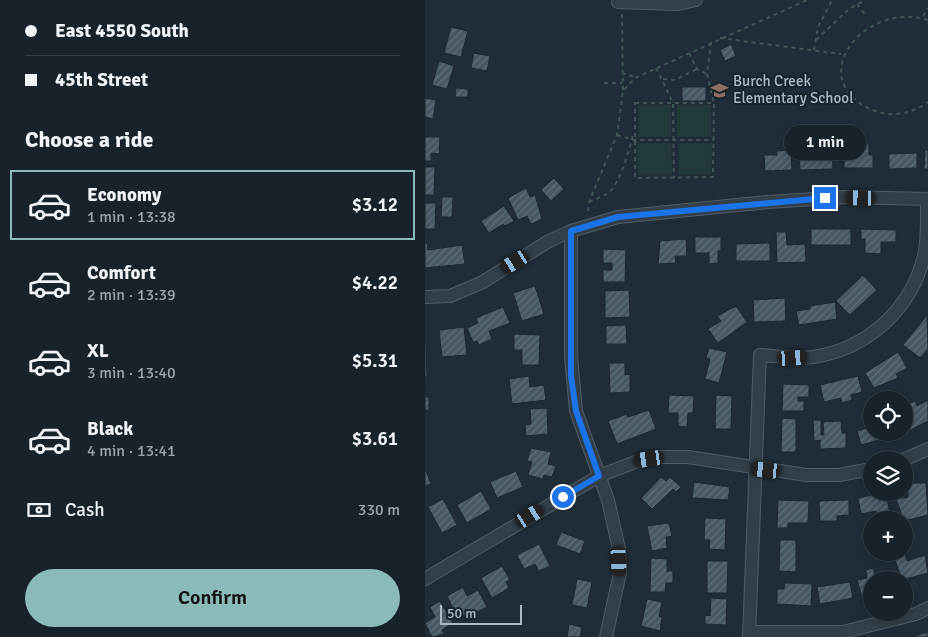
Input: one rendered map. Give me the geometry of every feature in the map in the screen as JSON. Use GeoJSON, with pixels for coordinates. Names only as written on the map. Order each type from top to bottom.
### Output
{"type":"FeatureCollection","features":[{"type":"Feature","properties":{"kind":"street"},"geometry":{"type":"LineString","coordinates":[[620,7],[679,4],[696,0]]}},
{"type":"Feature","properties":{"kind":"street"},"geometry":{"type":"LineString","coordinates":[[425,297],[450,296],[481,283],[549,241],[571,231],[618,217],[768,202],[845,197],[927,199],[924,255],[908,295],[891,318],[873,334],[851,346],[829,353],[793,358],[759,355],[750,635],[843,632],[916,614],[928,608]]}},
{"type":"Feature","properties":{"kind":"street"},"geometry":{"type":"LineString","coordinates":[[571,231],[572,385],[576,411],[615,528],[620,573],[606,637]]}},
{"type":"Feature","properties":{"kind":"street"},"geometry":{"type":"LineString","coordinates":[[913,456],[928,449]]}},
{"type":"Feature","properties":{"kind":"street"},"geometry":{"type":"LineString","coordinates":[[427,573],[599,476],[638,460],[659,457],[689,457],[754,469],[806,475],[839,474],[863,470]]}},
{"type":"Feature","properties":{"kind":"path"},"geometry":{"type":"LineString","coordinates":[[623,91],[635,78],[719,38],[807,0]]}},
{"type":"Feature","properties":{"kind":"path"},"geometry":{"type":"LineString","coordinates":[[814,50],[818,27],[832,0]]}},
{"type":"Feature","properties":{"kind":"path"},"geometry":{"type":"LineString","coordinates":[[816,40],[857,4],[865,0]]}},
{"type":"Feature","properties":{"kind":"path"},"geometry":{"type":"LineString","coordinates":[[857,4],[865,16]]}},
{"type":"Feature","properties":{"kind":"path"},"geometry":{"type":"LineString","coordinates":[[588,210],[589,202],[617,135],[623,91],[620,7]]}},
{"type":"Feature","properties":{"kind":"path"},"geometry":{"type":"LineString","coordinates":[[923,16],[928,8]]}},
{"type":"Feature","properties":{"kind":"path"},"geometry":{"type":"LineString","coordinates":[[859,21],[871,13]]}},
{"type":"Feature","properties":{"kind":"path"},"geometry":{"type":"LineString","coordinates":[[917,13],[928,20]]}},
{"type":"Feature","properties":{"kind":"path"},"geometry":{"type":"LineString","coordinates":[[719,38],[841,54]]}},
{"type":"Feature","properties":{"kind":"path"},"geometry":{"type":"LineString","coordinates":[[633,140],[635,178],[713,177],[714,103],[707,74],[711,42]]}},
{"type":"Feature","properties":{"kind":"path"},"geometry":{"type":"LineString","coordinates":[[843,46],[841,54],[843,75],[848,88],[868,108],[881,113],[896,114],[910,112],[928,102]]}},
{"type":"Feature","properties":{"kind":"path"},"geometry":{"type":"LineString","coordinates":[[689,52],[697,69],[707,74]]}},
{"type":"Feature","properties":{"kind":"path"},"geometry":{"type":"LineString","coordinates":[[656,68],[673,103],[674,178]]}},
{"type":"Feature","properties":{"kind":"path"},"geometry":{"type":"LineString","coordinates":[[662,79],[675,80],[697,69]]}},
{"type":"Feature","properties":{"kind":"path"},"geometry":{"type":"LineString","coordinates":[[622,72],[635,78]]}},
{"type":"Feature","properties":{"kind":"path"},"geometry":{"type":"LineString","coordinates":[[604,83],[623,83]]}},
{"type":"Feature","properties":{"kind":"path"},"geometry":{"type":"LineString","coordinates":[[589,202],[609,193],[613,188],[633,140],[635,131],[635,103],[714,103]]}},
{"type":"Feature","properties":{"kind":"path"},"geometry":{"type":"LineString","coordinates":[[617,135],[633,140],[713,140]]}},
{"type":"Feature","properties":{"kind":"green space"},"geometry":{"type":"Polygon","coordinates":[[[638,105],[671,105],[671,137],[638,137],[638,105]]]}},
{"type":"Feature","properties":{"kind":"green space"},"geometry":{"type":"Polygon","coordinates":[[[677,105],[711,105],[711,137],[677,137],[677,105]]]}},
{"type":"Feature","properties":{"kind":"green space"},"geometry":{"type":"Polygon","coordinates":[[[637,143],[671,143],[672,175],[638,175],[637,143]]]}},
{"type":"Feature","properties":{"kind":"green space"},"geometry":{"type":"Polygon","coordinates":[[[678,143],[712,143],[711,175],[678,174],[678,143]]]}},
{"type":"Feature","properties":{"kind":"building"},"geometry":{"type":"Polygon","coordinates":[[[451,27],[468,31],[461,57],[444,53],[451,27]]]}},
{"type":"Feature","properties":{"kind":"building"},"geometry":{"type":"Polygon","coordinates":[[[731,44],[736,56],[725,61],[720,50],[731,44]]]}},
{"type":"Feature","properties":{"kind":"building"},"geometry":{"type":"Polygon","coordinates":[[[474,53],[490,56],[487,71],[471,68],[474,53]]]}},
{"type":"Feature","properties":{"kind":"building"},"geometry":{"type":"Polygon","coordinates":[[[439,61],[454,66],[447,89],[432,85],[439,61]]]}},
{"type":"Feature","properties":{"kind":"building"},"geometry":{"type":"Polygon","coordinates":[[[682,87],[706,87],[706,101],[682,101],[682,87]]]}},
{"type":"Feature","properties":{"kind":"building"},"geometry":{"type":"Polygon","coordinates":[[[456,88],[468,89],[468,97],[455,97],[456,88]]]}},
{"type":"Feature","properties":{"kind":"building"},"geometry":{"type":"Polygon","coordinates":[[[425,98],[436,100],[433,119],[425,117],[425,98]]]}},
{"type":"Feature","properties":{"kind":"building"},"geometry":{"type":"Polygon","coordinates":[[[425,137],[440,137],[439,154],[431,153],[431,161],[425,161],[425,137]]]}},
{"type":"Feature","properties":{"kind":"building"},"geometry":{"type":"Polygon","coordinates":[[[853,143],[869,144],[869,155],[873,155],[873,168],[844,168],[844,153],[853,153],[853,143]]]}},
{"type":"Feature","properties":{"kind":"building"},"geometry":{"type":"Polygon","coordinates":[[[832,149],[833,169],[800,170],[799,150],[832,149]]]}},
{"type":"Feature","properties":{"kind":"building"},"geometry":{"type":"Polygon","coordinates":[[[791,150],[792,170],[765,171],[764,155],[777,155],[776,151],[791,150]]]}},
{"type":"Feature","properties":{"kind":"building"},"geometry":{"type":"Polygon","coordinates":[[[925,150],[928,150],[928,169],[924,169],[925,150]]]}},
{"type":"Feature","properties":{"kind":"building"},"geometry":{"type":"Polygon","coordinates":[[[917,153],[917,168],[889,169],[889,154],[917,153]]]}},
{"type":"Feature","properties":{"kind":"building"},"geometry":{"type":"Polygon","coordinates":[[[425,167],[435,167],[434,195],[425,195],[425,167]]]}},
{"type":"Feature","properties":{"kind":"building"},"geometry":{"type":"Polygon","coordinates":[[[554,178],[564,189],[551,201],[541,190],[554,178]]]}},
{"type":"Feature","properties":{"kind":"building"},"geometry":{"type":"Polygon","coordinates":[[[526,188],[530,197],[535,195],[542,219],[531,224],[527,216],[518,220],[508,198],[526,188]]]}},
{"type":"Feature","properties":{"kind":"building"},"geometry":{"type":"Polygon","coordinates":[[[442,197],[453,197],[452,217],[441,217],[442,197]]]}},
{"type":"Feature","properties":{"kind":"building"},"geometry":{"type":"Polygon","coordinates":[[[425,203],[436,203],[435,229],[425,229],[425,203]]]}},
{"type":"Feature","properties":{"kind":"building"},"geometry":{"type":"Polygon","coordinates":[[[504,206],[514,221],[505,226],[503,224],[489,233],[481,221],[504,206]]]}},
{"type":"Feature","properties":{"kind":"building"},"geometry":{"type":"Polygon","coordinates":[[[811,229],[851,229],[851,245],[811,245],[811,229]]]}},
{"type":"Feature","properties":{"kind":"building"},"geometry":{"type":"Polygon","coordinates":[[[861,229],[896,230],[896,242],[881,242],[881,254],[865,253],[865,239],[861,239],[861,229]]]}},
{"type":"Feature","properties":{"kind":"building"},"geometry":{"type":"Polygon","coordinates":[[[776,232],[786,232],[787,245],[805,244],[806,262],[777,263],[776,232]]]}},
{"type":"Feature","properties":{"kind":"building"},"geometry":{"type":"Polygon","coordinates":[[[695,237],[721,237],[721,251],[718,251],[718,263],[709,264],[709,253],[695,253],[695,237]]]}},
{"type":"Feature","properties":{"kind":"building"},"geometry":{"type":"Polygon","coordinates":[[[686,239],[687,256],[675,256],[676,263],[658,264],[660,241],[686,239]]]}},
{"type":"Feature","properties":{"kind":"building"},"geometry":{"type":"Polygon","coordinates":[[[425,243],[427,243],[428,250],[462,245],[465,264],[425,268],[425,243]]]}},
{"type":"Feature","properties":{"kind":"building"},"geometry":{"type":"Polygon","coordinates":[[[770,243],[770,261],[736,261],[736,244],[770,243]]]}},
{"type":"Feature","properties":{"kind":"building"},"geometry":{"type":"Polygon","coordinates":[[[603,249],[626,250],[625,282],[603,282],[603,270],[612,270],[612,263],[603,263],[603,249]]]}},
{"type":"Feature","properties":{"kind":"building"},"geometry":{"type":"Polygon","coordinates":[[[863,275],[877,290],[850,315],[836,301],[863,275]]]}},
{"type":"Feature","properties":{"kind":"building"},"geometry":{"type":"Polygon","coordinates":[[[535,286],[544,314],[522,321],[513,293],[535,286]]]}},
{"type":"Feature","properties":{"kind":"building"},"geometry":{"type":"Polygon","coordinates":[[[629,290],[630,317],[605,318],[605,291],[629,290]]]}},
{"type":"Feature","properties":{"kind":"building"},"geometry":{"type":"Polygon","coordinates":[[[785,298],[786,321],[754,322],[753,300],[785,298]]]}},
{"type":"Feature","properties":{"kind":"building"},"geometry":{"type":"Polygon","coordinates":[[[835,302],[837,319],[799,325],[796,311],[810,309],[810,306],[835,302]]]}},
{"type":"Feature","properties":{"kind":"building"},"geometry":{"type":"Polygon","coordinates":[[[736,306],[747,322],[718,343],[708,329],[721,321],[717,316],[736,306]]]}},
{"type":"Feature","properties":{"kind":"building"},"geometry":{"type":"Polygon","coordinates":[[[503,307],[510,323],[489,331],[492,339],[479,345],[477,341],[473,342],[467,328],[478,323],[476,318],[503,307]]]}},
{"type":"Feature","properties":{"kind":"building"},"geometry":{"type":"Polygon","coordinates":[[[927,315],[928,349],[920,358],[903,345],[927,315]]]}},
{"type":"Feature","properties":{"kind":"building"},"geometry":{"type":"Polygon","coordinates":[[[626,325],[627,344],[606,344],[606,326],[626,325]]]}},
{"type":"Feature","properties":{"kind":"building"},"geometry":{"type":"Polygon","coordinates":[[[464,327],[467,355],[442,357],[439,330],[464,327]]]}},
{"type":"Feature","properties":{"kind":"building"},"geometry":{"type":"Polygon","coordinates":[[[514,334],[540,335],[539,365],[522,365],[522,350],[514,350],[514,334]]]}},
{"type":"Feature","properties":{"kind":"building"},"geometry":{"type":"Polygon","coordinates":[[[426,341],[427,377],[425,377],[426,341]]]}},
{"type":"Feature","properties":{"kind":"building"},"geometry":{"type":"Polygon","coordinates":[[[709,348],[727,352],[719,383],[705,379],[710,359],[706,358],[709,348]]]}},
{"type":"Feature","properties":{"kind":"building"},"geometry":{"type":"Polygon","coordinates":[[[898,352],[907,368],[896,374],[898,378],[874,388],[865,373],[898,352]]]}},
{"type":"Feature","properties":{"kind":"building"},"geometry":{"type":"Polygon","coordinates":[[[609,363],[625,363],[625,375],[630,374],[630,392],[610,393],[609,363]]]}},
{"type":"Feature","properties":{"kind":"building"},"geometry":{"type":"Polygon","coordinates":[[[529,376],[530,387],[544,385],[546,400],[512,404],[509,379],[529,376]]]}},
{"type":"Feature","properties":{"kind":"building"},"geometry":{"type":"Polygon","coordinates":[[[858,376],[862,392],[851,395],[852,400],[842,403],[841,398],[824,402],[820,385],[858,376]]]}},
{"type":"Feature","properties":{"kind":"building"},"geometry":{"type":"Polygon","coordinates":[[[425,384],[426,397],[429,397],[429,410],[425,410],[425,384]]]}},
{"type":"Feature","properties":{"kind":"building"},"geometry":{"type":"Polygon","coordinates":[[[783,384],[809,385],[809,397],[798,397],[798,401],[804,401],[804,411],[782,411],[783,384]]]}},
{"type":"Feature","properties":{"kind":"building"},"geometry":{"type":"Polygon","coordinates":[[[669,395],[694,396],[693,413],[688,413],[687,427],[678,426],[678,413],[668,413],[669,395]]]}},
{"type":"Feature","properties":{"kind":"building"},"geometry":{"type":"Polygon","coordinates":[[[716,395],[732,396],[731,429],[715,429],[716,395]]]}},
{"type":"Feature","properties":{"kind":"building"},"geometry":{"type":"Polygon","coordinates":[[[928,400],[928,421],[913,429],[913,402],[915,401],[917,406],[928,400]]]}},
{"type":"Feature","properties":{"kind":"building"},"geometry":{"type":"Polygon","coordinates":[[[547,408],[548,434],[526,436],[525,425],[531,424],[530,409],[547,408]]]}},
{"type":"Feature","properties":{"kind":"building"},"geometry":{"type":"Polygon","coordinates":[[[649,410],[656,429],[617,444],[608,421],[627,414],[628,417],[649,410]]]}},
{"type":"Feature","properties":{"kind":"building"},"geometry":{"type":"Polygon","coordinates":[[[782,418],[796,419],[796,452],[781,452],[782,418]]]}},
{"type":"Feature","properties":{"kind":"building"},"geometry":{"type":"Polygon","coordinates":[[[813,420],[821,420],[821,435],[824,435],[823,422],[841,421],[842,433],[846,433],[846,448],[820,449],[820,440],[814,441],[813,420]]]}},
{"type":"Feature","properties":{"kind":"building"},"geometry":{"type":"Polygon","coordinates":[[[863,429],[863,441],[876,441],[861,445],[857,431],[863,429]]]}},
{"type":"Feature","properties":{"kind":"building"},"geometry":{"type":"Polygon","coordinates":[[[531,448],[551,452],[548,464],[556,466],[552,477],[544,475],[543,479],[528,475],[532,462],[527,461],[531,448]]]}},
{"type":"Feature","properties":{"kind":"building"},"geometry":{"type":"Polygon","coordinates":[[[425,468],[431,484],[425,486],[425,468]]]}},
{"type":"Feature","properties":{"kind":"building"},"geometry":{"type":"Polygon","coordinates":[[[516,471],[523,487],[497,498],[490,482],[516,471]]]}},
{"type":"Feature","properties":{"kind":"building"},"geometry":{"type":"Polygon","coordinates":[[[661,477],[666,481],[670,477],[681,487],[676,492],[673,489],[652,509],[641,498],[661,477]]]}},
{"type":"Feature","properties":{"kind":"building"},"geometry":{"type":"Polygon","coordinates":[[[694,482],[730,487],[728,500],[692,498],[694,482]]]}},
{"type":"Feature","properties":{"kind":"building"},"geometry":{"type":"Polygon","coordinates":[[[913,483],[926,483],[928,515],[913,519],[913,511],[900,511],[897,501],[913,501],[913,483]]]}},
{"type":"Feature","properties":{"kind":"building"},"geometry":{"type":"Polygon","coordinates":[[[481,491],[491,509],[467,523],[457,505],[481,491]]]}},
{"type":"Feature","properties":{"kind":"building"},"geometry":{"type":"Polygon","coordinates":[[[863,497],[863,501],[888,501],[889,511],[863,511],[861,514],[858,498],[863,497]]]}},
{"type":"Feature","properties":{"kind":"building"},"geometry":{"type":"Polygon","coordinates":[[[443,499],[457,525],[442,533],[428,507],[443,499]]]}},
{"type":"Feature","properties":{"kind":"building"},"geometry":{"type":"Polygon","coordinates":[[[778,500],[809,501],[808,523],[788,523],[788,528],[777,528],[778,500]]]}},
{"type":"Feature","properties":{"kind":"building"},"geometry":{"type":"Polygon","coordinates":[[[849,500],[849,515],[837,516],[837,521],[820,521],[819,501],[849,500]]]}},
{"type":"Feature","properties":{"kind":"building"},"geometry":{"type":"Polygon","coordinates":[[[705,518],[726,519],[725,550],[709,549],[710,540],[704,540],[705,518]]]}},
{"type":"Feature","properties":{"kind":"building"},"geometry":{"type":"Polygon","coordinates":[[[669,523],[672,536],[666,537],[667,548],[652,551],[647,526],[669,523]]]}},
{"type":"Feature","properties":{"kind":"building"},"geometry":{"type":"Polygon","coordinates":[[[561,532],[585,541],[580,554],[556,545],[561,532]]]}},
{"type":"Feature","properties":{"kind":"building"},"geometry":{"type":"Polygon","coordinates":[[[780,540],[796,540],[796,572],[779,571],[780,540]]]}},
{"type":"Feature","properties":{"kind":"building"},"geometry":{"type":"Polygon","coordinates":[[[539,544],[550,566],[539,571],[535,564],[524,569],[517,555],[539,544]]]}},
{"type":"Feature","properties":{"kind":"building"},"geometry":{"type":"Polygon","coordinates":[[[925,555],[928,573],[913,577],[913,571],[899,571],[895,561],[913,561],[913,559],[925,555]]]}},
{"type":"Feature","properties":{"kind":"building"},"geometry":{"type":"Polygon","coordinates":[[[651,558],[667,559],[667,571],[673,571],[673,583],[666,583],[665,592],[650,592],[651,558]]]}},
{"type":"Feature","properties":{"kind":"building"},"geometry":{"type":"Polygon","coordinates":[[[707,561],[728,561],[727,593],[707,593],[707,561]]]}},
{"type":"Feature","properties":{"kind":"building"},"geometry":{"type":"Polygon","coordinates":[[[502,566],[510,580],[506,582],[509,588],[492,598],[481,578],[502,566]]]}},
{"type":"Feature","properties":{"kind":"building"},"geometry":{"type":"Polygon","coordinates":[[[577,579],[592,582],[587,608],[572,605],[577,579]]]}},
{"type":"Feature","properties":{"kind":"building"},"geometry":{"type":"Polygon","coordinates":[[[863,579],[862,597],[857,580],[863,579]]]}},
{"type":"Feature","properties":{"kind":"building"},"geometry":{"type":"Polygon","coordinates":[[[850,582],[853,598],[820,604],[817,587],[850,582]]]}},
{"type":"Feature","properties":{"kind":"building"},"geometry":{"type":"Polygon","coordinates":[[[785,583],[812,584],[811,606],[777,604],[777,589],[784,589],[785,583]]]}},
{"type":"Feature","properties":{"kind":"building"},"geometry":{"type":"Polygon","coordinates":[[[463,587],[467,596],[478,590],[487,607],[465,618],[462,613],[457,616],[447,596],[463,587]]]}},
{"type":"Feature","properties":{"kind":"building"},"geometry":{"type":"Polygon","coordinates":[[[711,598],[727,599],[726,625],[705,624],[705,615],[710,616],[711,598]]]}},
{"type":"Feature","properties":{"kind":"building"},"geometry":{"type":"Polygon","coordinates":[[[647,599],[662,602],[659,616],[662,617],[660,631],[641,626],[647,599]]]}},
{"type":"Feature","properties":{"kind":"building"},"geometry":{"type":"Polygon","coordinates":[[[440,601],[453,623],[442,630],[444,634],[432,637],[425,623],[435,617],[430,607],[440,601]]]}},
{"type":"Feature","properties":{"kind":"building"},"geometry":{"type":"Polygon","coordinates":[[[569,624],[582,627],[580,637],[567,637],[569,624]]]}},
{"type":"Feature","properties":{"kind":"building"},"geometry":{"type":"Polygon","coordinates":[[[928,632],[928,637],[911,637],[928,632]]]}},
{"type":"Feature","properties":{"kind":"place","name":"Burch Creek Elementary School"},"geometry":{"type":"Point","coordinates":[719,90]}},
{"type":"Feature","properties":{"kind":"route"},"geometry":{"type":"LineString","coordinates":[[563,497],[599,476],[576,411],[571,376],[571,231],[618,217],[825,198]]}}]}
